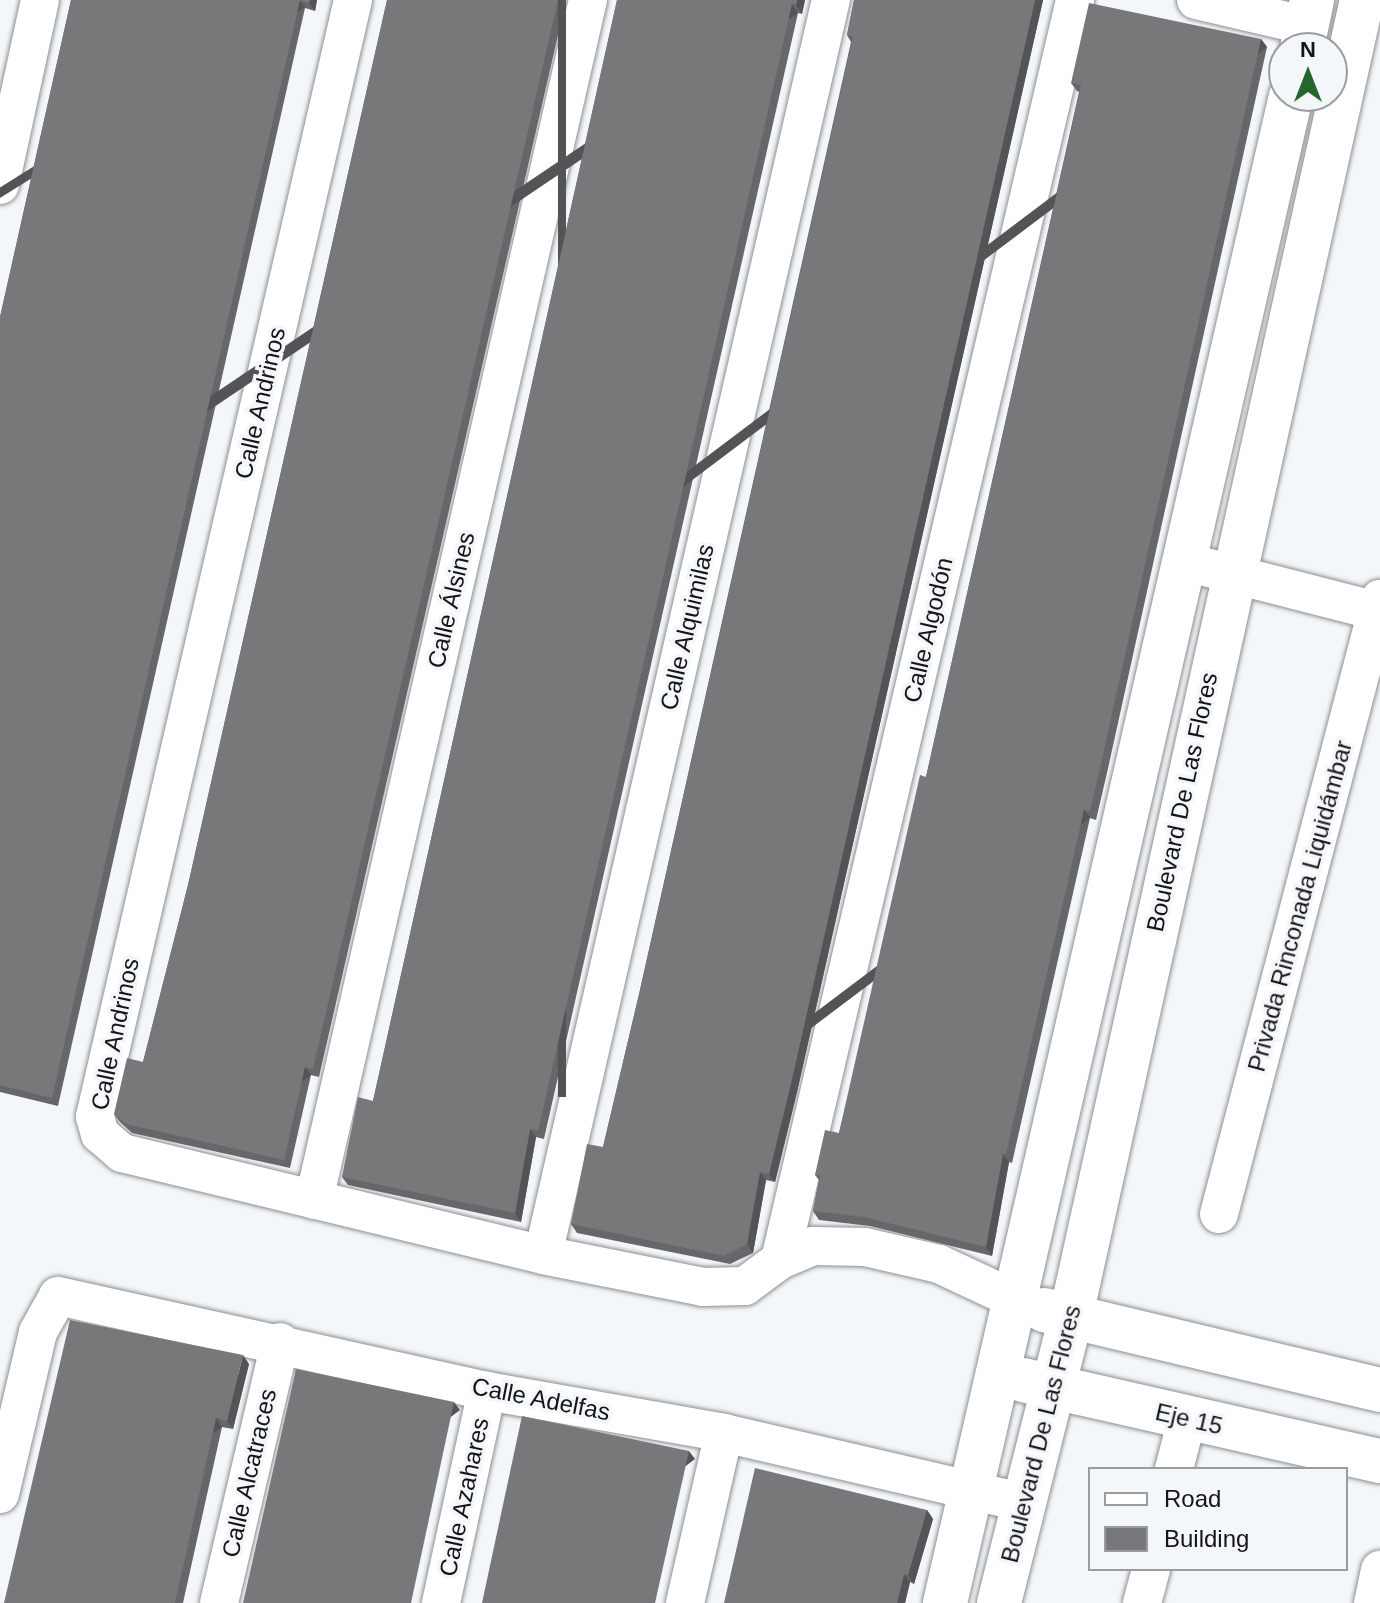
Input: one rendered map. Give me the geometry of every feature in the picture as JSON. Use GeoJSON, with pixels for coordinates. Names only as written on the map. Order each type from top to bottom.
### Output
{"type":"FeatureCollection","features":[{"type":"Feature","properties":{"kind":"street"},"geometry":{"type":"LineString","coordinates":[[0,185],[40,0]]}},
{"type":"Feature","properties":{"kind":"street","name":"Calle Andrinos"},"geometry":{"type":"LineString","coordinates":[[353,0],[95,1117],[100,1134],[122,1153],[543,1255],[703,1287],[745,1286],[780,1260],[813,1246],[865,1247],[939,1264],[1016,1300]]}},
{"type":"Feature","properties":{"kind":"street","name":"Calle Álsines"},"geometry":{"type":"LineString","coordinates":[[314,1200],[588,0]]}},
{"type":"Feature","properties":{"kind":"street","name":"Calle Alquimilas"},"geometry":{"type":"LineString","coordinates":[[543,1255],[831,0]]}},
{"type":"Feature","properties":{"kind":"street","name":"Calle Algodón"},"geometry":{"type":"LineString","coordinates":[[780,1260],[1075,0]]}},
{"type":"Feature","properties":{"kind":"street"},"geometry":{"type":"LineString","coordinates":[[1196,0],[1307,25]]}},
{"type":"Feature","properties":{"kind":"street","name":"Boulevard De Las Flores"},"geometry":{"type":"LineString","coordinates":[[999,1603],[1070,1320],[1231,573],[1362,0]]}},
{"type":"Feature","properties":{"kind":"street"},"geometry":{"type":"LineString","coordinates":[[945,1603],[1287,112]]}},
{"type":"Feature","properties":{"kind":"street"},"geometry":{"type":"LineString","coordinates":[[1182,561],[1379,607]]}},
{"type":"Feature","properties":{"kind":"street","name":"Privada Rinconada Liquidámbar"},"geometry":{"type":"LineString","coordinates":[[1219,1214],[1379,607]]}},
{"type":"Feature","properties":{"kind":"street","name":"Calle Adelfas"},"geometry":{"type":"LineString","coordinates":[[0,1494],[38,1332],[58,1296],[280,1342],[487,1391],[724,1433],[1024,1503]]}},
{"type":"Feature","properties":{"kind":"street"},"geometry":{"type":"LineString","coordinates":[[1016,1300],[1070,1320],[1380,1390]]}},
{"type":"Feature","properties":{"kind":"street","name":"Calle Alcatraces"},"geometry":{"type":"LineString","coordinates":[[219,1603],[280,1342]]}},
{"type":"Feature","properties":{"kind":"street","name":"Eje 15"},"geometry":{"type":"LineString","coordinates":[[998,1375],[1380,1461]]}},
{"type":"Feature","properties":{"kind":"street","name":"Calle Azahares"},"geometry":{"type":"LineString","coordinates":[[441,1603],[487,1391]]}},
{"type":"Feature","properties":{"kind":"street"},"geometry":{"type":"LineString","coordinates":[[1175,1467],[1187,1419]]}},
{"type":"Feature","properties":{"kind":"street"},"geometry":{"type":"LineString","coordinates":[[685,1603],[724,1433]]}},
{"type":"Feature","properties":{"kind":"street"},"geometry":{"type":"LineString","coordinates":[[1373,1603],[1380,1570]]}},
{"type":"Feature","properties":{"kind":"street"},"geometry":{"type":"LineString","coordinates":[[1142,1603],[1150,1571]]}},
{"type":"Feature","properties":{"kind":"building"},"geometry":{"type":"Polygon","coordinates":[[[71,0],[300,0],[52,1098],[0,1085],[0,317],[71,0]]]}},
{"type":"Feature","properties":{"kind":"building"},"geometry":{"type":"Polygon","coordinates":[[[387,0],[558,0],[313,1069],[305,1067],[284,1160],[126,1124],[114,1114],[127,1058],[143,1062],[188,885],[387,0]]]}},
{"type":"Feature","properties":{"kind":"building"},"geometry":{"type":"Polygon","coordinates":[[[617,0],[797,0],[796,5],[792,4],[542,1114],[538,1130],[530,1129],[515,1213],[342,1177],[358,1097],[373,1101],[617,0]]]}},
{"type":"Feature","properties":{"kind":"building"},"geometry":{"type":"Polygon","coordinates":[[[854,0],[1035,0],[769,1174],[760,1172],[747,1244],[724,1256],[571,1224],[587,1144],[603,1147],[640,990],[853,37],[847,35],[854,0]]]}},
{"type":"Feature","properties":{"kind":"building"},"geometry":{"type":"Polygon","coordinates":[[[1089,3],[1261,39],[1101,764],[1090,811],[1084,810],[1006,1154],[1003,1154],[986,1247],[864,1217],[813,1211],[820,1176],[815,1175],[825,1130],[839,1133],[920,775],[926,777],[1081,85],[1071,83],[1089,3]]]}},
{"type":"Feature","properties":{"kind":"building"},"geometry":{"type":"Polygon","coordinates":[[[70,1320],[243,1355],[227,1421],[216,1418],[175,1603],[4,1603],[70,1320]]]}},
{"type":"Feature","properties":{"kind":"building"},"geometry":{"type":"Polygon","coordinates":[[[296,1369],[454,1402],[411,1603],[243,1603],[296,1369]]]}},
{"type":"Feature","properties":{"kind":"building"},"geometry":{"type":"Polygon","coordinates":[[[522,1416],[689,1451],[655,1603],[482,1603],[522,1416]]]}},
{"type":"Feature","properties":{"kind":"building"},"geometry":{"type":"Polygon","coordinates":[[[755,1468],[927,1510],[897,1603],[724,1603],[755,1468]]]}}]}
